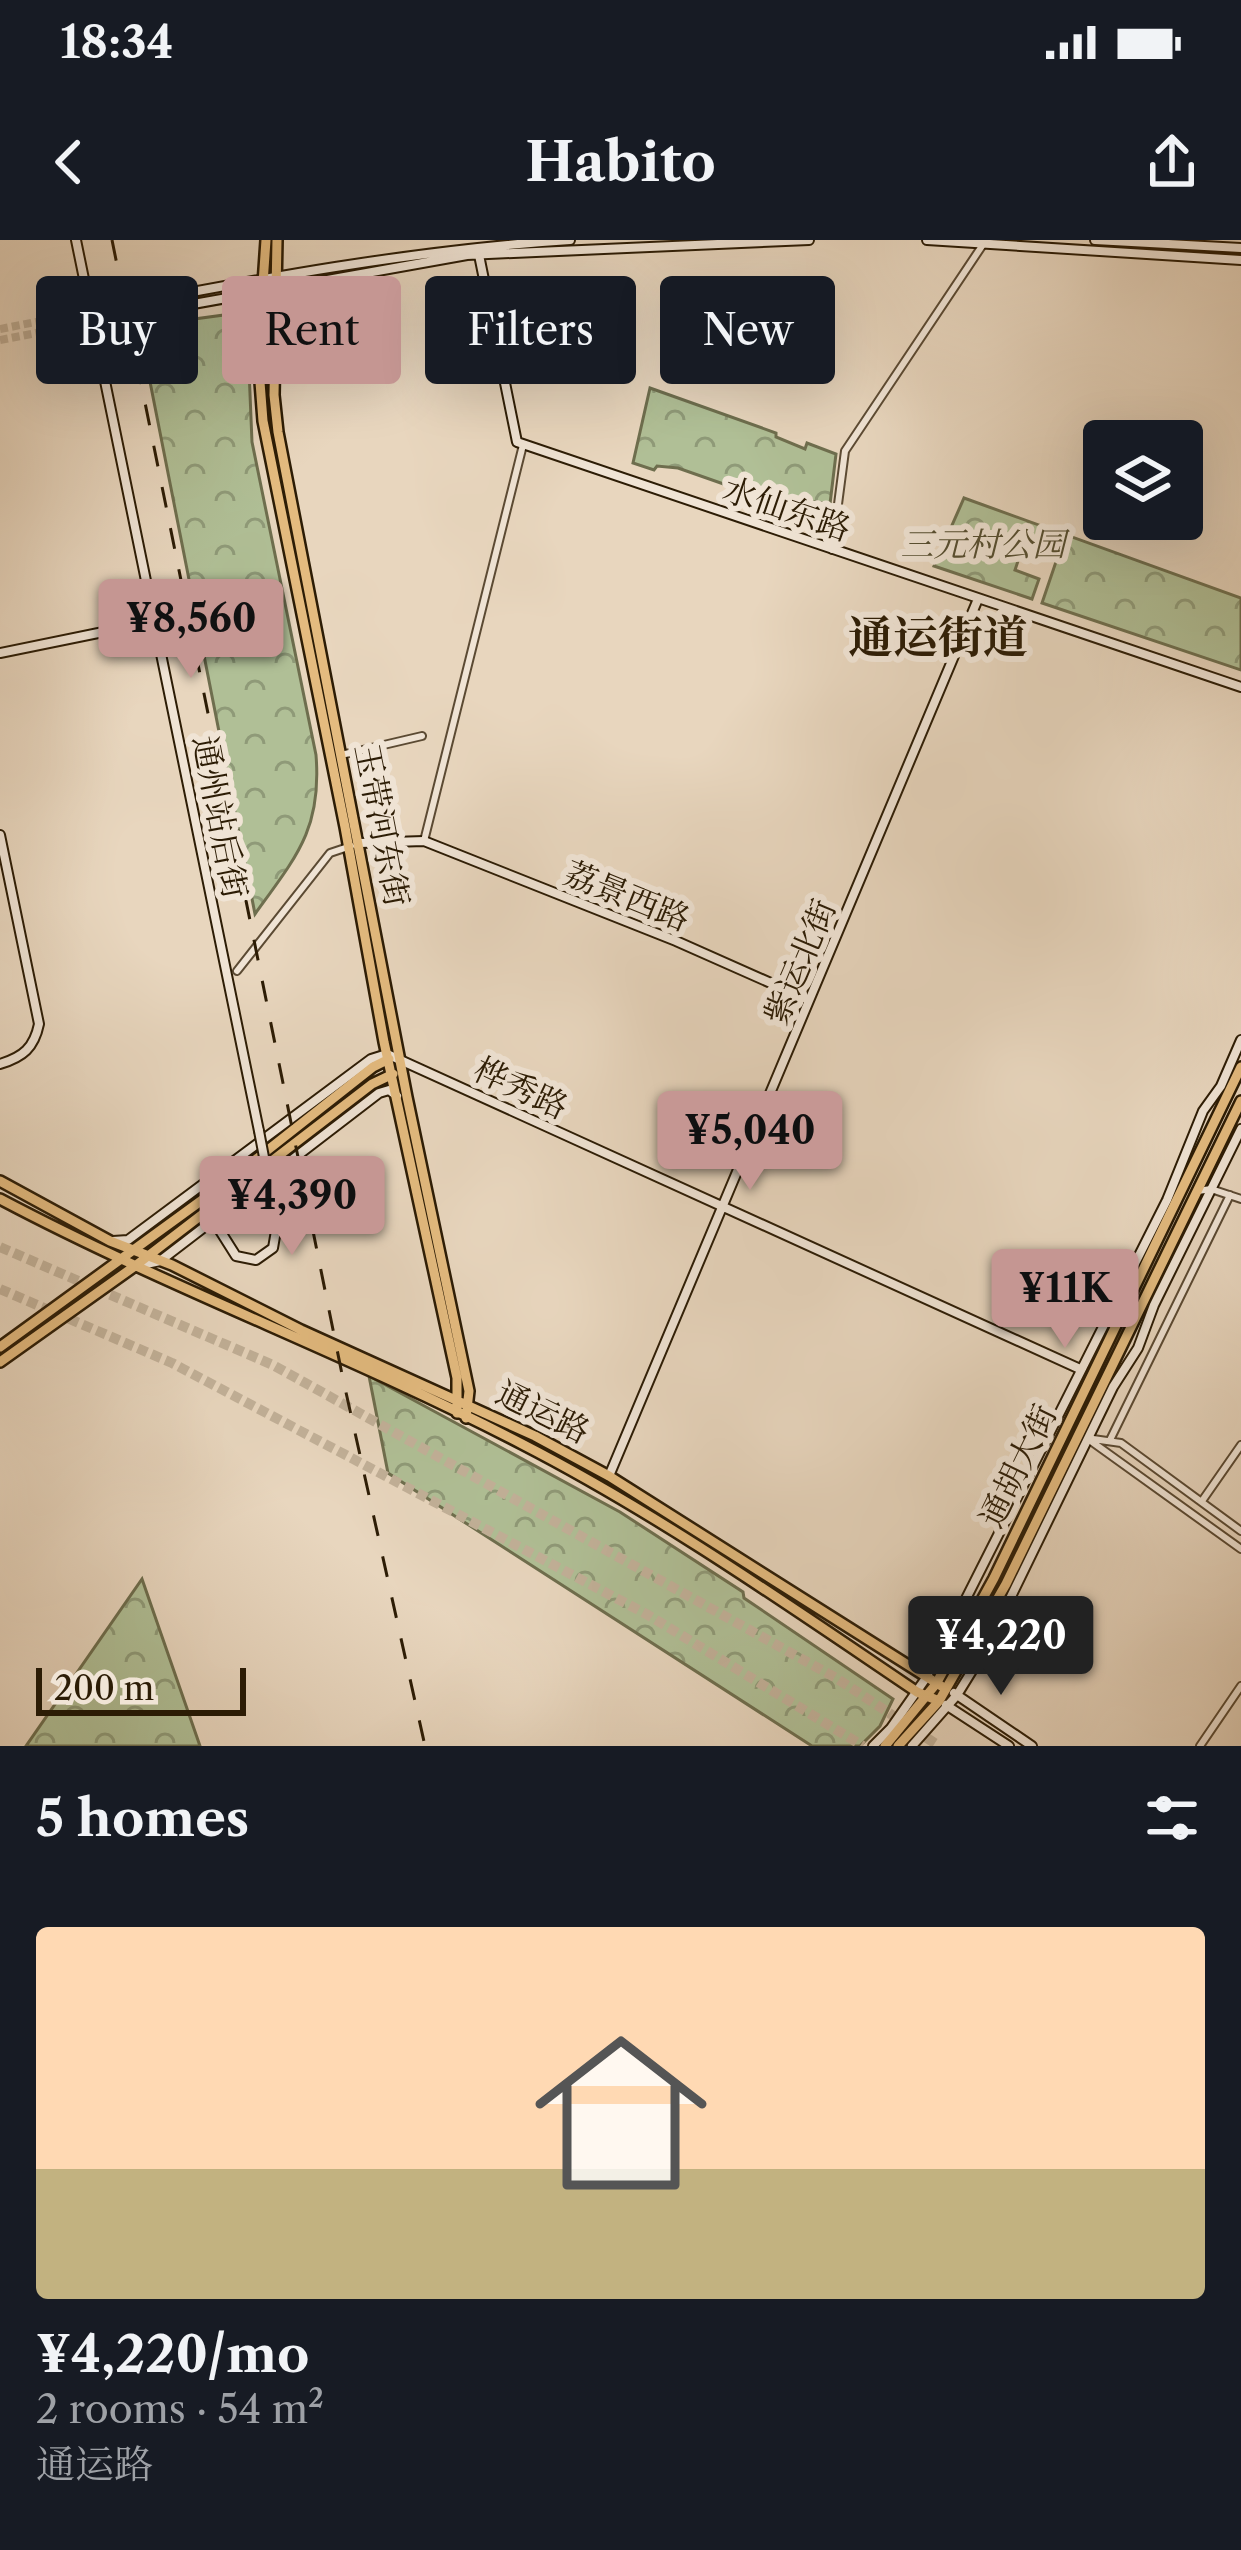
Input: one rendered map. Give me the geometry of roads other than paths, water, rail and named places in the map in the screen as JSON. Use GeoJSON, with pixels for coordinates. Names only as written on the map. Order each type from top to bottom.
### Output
{"type":"FeatureCollection","features":[{"type":"Feature","properties":{"kind":"main road","name":"玉带河东街"},"geometry":{"type":"LineString","coordinates":[[264,276],[266,240]]}},
{"type":"Feature","properties":{"kind":"main road","name":"玉带河东街"},"geometry":{"type":"LineString","coordinates":[[277,240],[277,276]]}},
{"type":"Feature","properties":{"kind":"main road","name":"玉带河东街"},"geometry":{"type":"LineString","coordinates":[[260,384],[263,422],[354,845]]}},
{"type":"Feature","properties":{"kind":"main road","name":"玉带河东街"},"geometry":{"type":"LineString","coordinates":[[274,384],[278,432],[341,755],[392,1058],[470,1391],[463,1409]]}},
{"type":"Feature","properties":{"kind":"main road","name":"玉带河东街"},"geometry":{"type":"LineString","coordinates":[[392,1058],[392,1077],[463,1409]]}},
{"type":"Feature","properties":{"kind":"main road"},"geometry":{"type":"LineString","coordinates":[[0,1347],[373,1067],[392,1058]]}},
{"type":"Feature","properties":{"kind":"main road","name":"通胡大街"},"geometry":{"type":"LineString","coordinates":[[941,1686],[1241,1067]]}},
{"type":"Feature","properties":{"kind":"main road"},"geometry":{"type":"LineString","coordinates":[[0,1361],[135,1266],[154,1258],[372,1084],[392,1077]]}},
{"type":"Feature","properties":{"kind":"main road","name":"通胡大街"},"geometry":{"type":"LineString","coordinates":[[898,1746],[1006,1584],[1241,1101]]}},
{"type":"Feature","properties":{"kind":"main road","name":"通运路"},"geometry":{"type":"LineString","coordinates":[[0,1181],[110,1241],[609,1476],[941,1686]]}},
{"type":"Feature","properties":{"kind":"main road","name":"通运路"},"geometry":{"type":"LineString","coordinates":[[0,1199],[135,1266],[463,1409],[663,1524],[933,1699]]}},
{"type":"Feature","properties":{"kind":"main road","name":"通胡大街"},"geometry":{"type":"LineString","coordinates":[[885,1746],[933,1699]]}},
{"type":"Feature","properties":{"kind":"street","name":"通州站后街"},"geometry":{"type":"LineString","coordinates":[[76,240],[259,1131],[277,1225],[273,1248],[256,1260],[236,1256],[212,1218]]}},
{"type":"Feature","properties":{"kind":"street"},"geometry":{"type":"LineString","coordinates":[[303,276],[364,260],[570,240]]}},
{"type":"Feature","properties":{"kind":"street"},"geometry":{"type":"LineString","coordinates":[[479,247],[809,240]]}},
{"type":"Feature","properties":{"kind":"street"},"geometry":{"type":"LineString","coordinates":[[927,240],[1241,260]]}},
{"type":"Feature","properties":{"kind":"street"},"geometry":{"type":"LineString","coordinates":[[1096,240],[1241,248]]}},
{"type":"Feature","properties":{"kind":"street"},"geometry":{"type":"LineString","coordinates":[[832,550],[844,451],[984,244]]}},
{"type":"Feature","properties":{"kind":"street"},"geometry":{"type":"LineString","coordinates":[[424,841],[523,445],[517,442],[479,247]]}},
{"type":"Feature","properties":{"kind":"street"},"geometry":{"type":"LineString","coordinates":[[222,288],[104,315],[222,297]]}},
{"type":"Feature","properties":{"kind":"street","name":"水仙东路"},"geometry":{"type":"LineString","coordinates":[[523,445],[1241,687]]}},
{"type":"Feature","properties":{"kind":"street","name":"紫运北街"},"geometry":{"type":"LineString","coordinates":[[609,1476],[978,599]]}},
{"type":"Feature","properties":{"kind":"street"},"geometry":{"type":"LineString","coordinates":[[0,653],[157,622]]}},
{"type":"Feature","properties":{"kind":"street"},"geometry":{"type":"LineString","coordinates":[[341,755],[422,736]]}},
{"type":"Feature","properties":{"kind":"street"},"geometry":{"type":"LineString","coordinates":[[0,836],[39,1024],[36,1040],[26,1054],[0,1064]]}},
{"type":"Feature","properties":{"kind":"street","name":"荔景西路"},"geometry":{"type":"LineString","coordinates":[[354,845],[424,841],[676,941],[809,1000]]}},
{"type":"Feature","properties":{"kind":"street"},"geometry":{"type":"LineString","coordinates":[[237,971],[330,853],[354,845]]}},
{"type":"Feature","properties":{"kind":"street"},"geometry":{"type":"LineString","coordinates":[[912,1746],[1080,1369],[1167,1200],[1203,1111],[1241,1040]]}},
{"type":"Feature","properties":{"kind":"street"},"geometry":{"type":"LineString","coordinates":[[110,1241],[128,1240],[371,1059],[392,1058]]}},
{"type":"Feature","properties":{"kind":"street","name":"桦秀路"},"geometry":{"type":"LineString","coordinates":[[392,1058],[1080,1369]]}},
{"type":"Feature","properties":{"kind":"street"},"geometry":{"type":"LineString","coordinates":[[154,1258],[379,1093],[389,1090],[397,1096]]}},
{"type":"Feature","properties":{"kind":"street"},"geometry":{"type":"LineString","coordinates":[[941,1686],[986,1648],[1113,1387],[1138,1348],[1154,1305],[1241,1129]]}},
{"type":"Feature","properties":{"kind":"street"},"geometry":{"type":"LineString","coordinates":[[1196,1192],[1211,1189],[1241,1199]]}},
{"type":"Feature","properties":{"kind":"street"},"geometry":{"type":"LineString","coordinates":[[1110,1440],[1230,1195]]}},
{"type":"Feature","properties":{"kind":"street"},"geometry":{"type":"LineString","coordinates":[[1078,1432],[1241,1549]]}},
{"type":"Feature","properties":{"kind":"street"},"geometry":{"type":"LineString","coordinates":[[1089,1439],[1121,1443],[1241,1531]]}},
{"type":"Feature","properties":{"kind":"street"},"geometry":{"type":"LineString","coordinates":[[1201,1502],[1241,1444]]}},
{"type":"Feature","properties":{"kind":"street","name":"通运路"},"geometry":{"type":"LineString","coordinates":[[941,1686],[1032,1746]]}},
{"type":"Feature","properties":{"kind":"street"},"geometry":{"type":"LineString","coordinates":[[1200,1746],[1241,1686]]}},
{"type":"Feature","properties":{"kind":"street"},"geometry":{"type":"LineString","coordinates":[[873,1746],[933,1699]]}},
{"type":"Feature","properties":{"kind":"street","name":"通运路"},"geometry":{"type":"LineString","coordinates":[[933,1699],[1009,1746]]}},
{"type":"Feature","properties":{"kind":"tunnel"},"geometry":{"type":"LineString","coordinates":[[0,329],[36,322]]}},
{"type":"Feature","properties":{"kind":"tunnel"},"geometry":{"type":"LineString","coordinates":[[0,340],[36,333]]}},
{"type":"Feature","properties":{"kind":"tunnel"},"geometry":{"type":"LineString","coordinates":[[0,1247],[273,1365],[836,1678],[939,1746]]}},
{"type":"Feature","properties":{"kind":"tunnel"},"geometry":{"type":"LineString","coordinates":[[0,1289],[172,1363],[648,1615],[863,1746]]}},
{"type":"Feature","properties":{"kind":"railway"},"geometry":{"type":"LineString","coordinates":[[112,240],[343,1379],[425,1746]]}},
{"type":"Feature","properties":{"kind":"district","name":"通运街道"},"geometry":{"type":"Point","coordinates":[938,637]}},
{"type":"Feature","properties":{"kind":"park label","name":"三元村公园"},"geometry":{"type":"Point","coordinates":[983,544]}}]}
